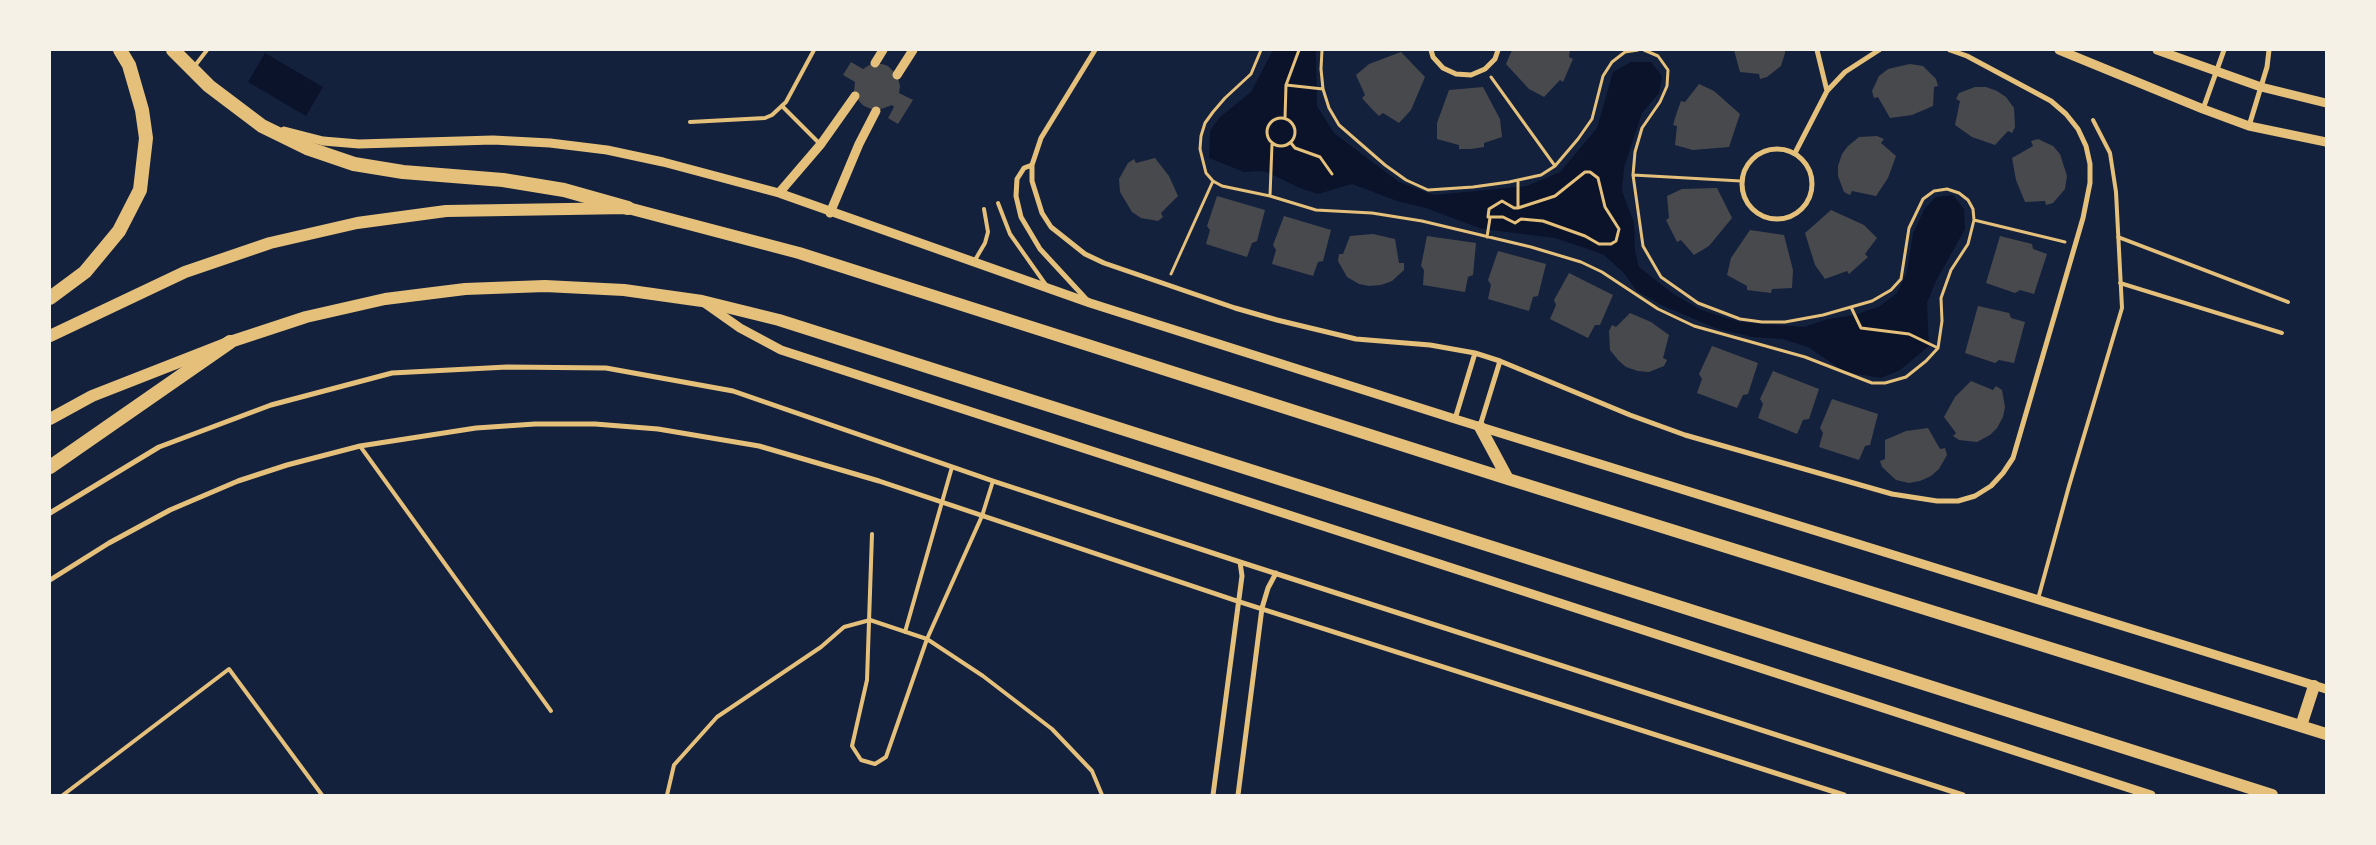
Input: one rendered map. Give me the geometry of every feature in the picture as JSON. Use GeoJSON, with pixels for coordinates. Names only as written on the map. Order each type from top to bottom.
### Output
{"type":"FeatureCollection","features":[{"type":"Feature","properties":{"kind":"highway"},"geometry":{"type":"LineString","coordinates":[[50,298],[85,272],[119,231],[140,190],[146,138],[142,110],[130,66],[120,50]]}},
{"type":"Feature","properties":{"kind":"highway"},"geometry":{"type":"LineString","coordinates":[[173,50],[191,71],[262,126],[307,148],[354,164],[403,172],[503,180],[564,190],[628,208]]}},
{"type":"Feature","properties":{"kind":"highway"},"geometry":{"type":"LineString","coordinates":[[50,467],[230,342]]}},
{"type":"Feature","properties":{"kind":"main road"},"geometry":{"type":"LineString","coordinates":[[50,336],[185,272],[270,243],[357,223],[446,211],[628,208],[800,253],[1508,480],[2326,734]]}},
{"type":"Feature","properties":{"kind":"main road"},"geometry":{"type":"LineString","coordinates":[[50,419],[92,396],[230,342],[306,317],[385,299],[465,289],[545,286],[624,290],[702,301],[788,323],[2272,795]]}},
{"type":"Feature","properties":{"kind":"main road"},"geometry":{"type":"LineString","coordinates":[[1480,427],[1508,480]]}},
{"type":"Feature","properties":{"kind":"main road"},"geometry":{"type":"LineString","coordinates":[[2301,726],[2320,687]]}},
{"type":"Feature","properties":{"kind":"street"},"geometry":{"type":"LineString","coordinates":[[875,63],[883,50]]}},
{"type":"Feature","properties":{"kind":"street"},"geometry":{"type":"LineString","coordinates":[[897,75],[913,50]]}},
{"type":"Feature","properties":{"kind":"street"},"geometry":{"type":"LineString","coordinates":[[1095,50],[1041,138],[1032,165],[1036,198],[1050,227],[1066,241],[1104,263],[1235,308],[1318,331],[1356,339],[1430,345],[1475,354],[1500,361],[1630,415],[1685,435],[1892,494],[1937,501],[1958,501],[1975,496],[1991,486],[2013,458],[2075,244],[2090,183],[2090,164],[2086,146],[2078,129],[2066,114],[2051,101],[1967,56],[1950,50]]}},
{"type":"Feature","properties":{"kind":"street"},"geometry":{"type":"LineString","coordinates":[[1431,50],[1443,68],[1456,74],[1471,75],[1485,69],[1495,59],[1498,50]]}},
{"type":"Feature","properties":{"kind":"street"},"geometry":{"type":"LineString","coordinates":[[1817,50],[1827,91]]}},
{"type":"Feature","properties":{"kind":"street"},"geometry":{"type":"LineString","coordinates":[[1795,154],[1827,91],[1845,72],[1879,50]]}},
{"type":"Feature","properties":{"kind":"street"},"geometry":{"type":"LineString","coordinates":[[2059,50],[2202,109],[2249,126],[2326,142]]}},
{"type":"Feature","properties":{"kind":"street"},"geometry":{"type":"LineString","coordinates":[[2157,50],[2260,87],[2326,103]]}},
{"type":"Feature","properties":{"kind":"street"},"geometry":{"type":"LineString","coordinates":[[2202,109],[2224,50]]}},
{"type":"Feature","properties":{"kind":"street"},"geometry":{"type":"LineString","coordinates":[[2249,126],[2267,67],[2269,50]]}},
{"type":"Feature","properties":{"kind":"street"},"geometry":{"type":"LineString","coordinates":[[778,193],[821,144],[855,96]]}},
{"type":"Feature","properties":{"kind":"street"},"geometry":{"type":"LineString","coordinates":[[830,213],[847,169],[876,110]]}},
{"type":"Feature","properties":{"kind":"street"},"geometry":{"type":"LineString","coordinates":[[262,126],[323,141],[359,144],[492,140],[550,143],[663,162],[778,193],[830,213],[1090,303],[1480,427],[2320,687]]}},
{"type":"Feature","properties":{"kind":"street"},"geometry":{"type":"LineString","coordinates":[[1782,149],[1795,154],[1806,164],[1812,178],[1812,193],[1805,207],[1793,216],[1778,220],[1763,217],[1751,209],[1743,196],[1741,180],[1746,167],[1755,156],[1767,150],[1782,149]]}},
{"type":"Feature","properties":{"kind":"street"},"geometry":{"type":"LineString","coordinates":[[1032,165],[1024,168],[1017,179],[1016,196],[1021,217],[1040,249],[1090,303]]}},
{"type":"Feature","properties":{"kind":"street"},"geometry":{"type":"LineString","coordinates":[[702,301],[740,328],[781,350],[2151,795]]}},
{"type":"Feature","properties":{"kind":"street"},"geometry":{"type":"LineString","coordinates":[[1455,419],[1475,354]]}},
{"type":"Feature","properties":{"kind":"street"},"geometry":{"type":"LineString","coordinates":[[1480,427],[1500,361]]}},
{"type":"Feature","properties":{"kind":"street"},"geometry":{"type":"LineString","coordinates":[[50,512],[159,447],[271,405],[392,373],[507,366],[606,368],[733,391],[992,481],[1963,795]]}},
{"type":"Feature","properties":{"kind":"street"},"geometry":{"type":"LineString","coordinates":[[50,580],[109,542],[170,510],[238,481],[286,465],[360,446],[476,428],[536,424],[595,424],[658,429],[759,446],[941,501],[1237,601],[1844,795]]}},
{"type":"Feature","properties":{"kind":"street"},"geometry":{"type":"LineString","coordinates":[[1213,795],[1237,601],[1242,576],[1240,562]]}},
{"type":"Feature","properties":{"kind":"street"},"geometry":{"type":"LineString","coordinates":[[1238,795],[1262,608],[1268,588],[1276,573]]}},
{"type":"Feature","properties":{"kind":"lane"},"geometry":{"type":"LineString","coordinates":[[191,71],[207,50]]}},
{"type":"Feature","properties":{"kind":"lane"},"geometry":{"type":"LineString","coordinates":[[690,122],[764,118],[782,107],[814,50]]}},
{"type":"Feature","properties":{"kind":"lane"},"geometry":{"type":"LineString","coordinates":[[782,107],[821,144]]}},
{"type":"Feature","properties":{"kind":"lane"},"geometry":{"type":"LineString","coordinates":[[2038,600],[2069,486],[2122,308],[2116,192],[2110,153],[2093,120]]}},
{"type":"Feature","properties":{"kind":"lane"},"geometry":{"type":"LineString","coordinates":[[998,203],[1010,234],[1049,289]]}},
{"type":"Feature","properties":{"kind":"lane"},"geometry":{"type":"LineString","coordinates":[[973,263],[980,254],[988,232],[984,209]]}},
{"type":"Feature","properties":{"kind":"lane"},"geometry":{"type":"LineString","coordinates":[[2118,237],[2288,302]]}},
{"type":"Feature","properties":{"kind":"lane"},"geometry":{"type":"LineString","coordinates":[[2120,284],[2282,333]]}},
{"type":"Feature","properties":{"kind":"lane"},"geometry":{"type":"LineString","coordinates":[[360,446],[550,710]]}},
{"type":"Feature","properties":{"kind":"lane"},"geometry":{"type":"LineString","coordinates":[[905,632],[952,467]]}},
{"type":"Feature","properties":{"kind":"lane"},"geometry":{"type":"LineString","coordinates":[[872,534],[867,680],[852,746],[861,760],[875,764],[886,758],[927,639],[982,516],[992,481]]}},
{"type":"Feature","properties":{"kind":"lane"},"geometry":{"type":"LineString","coordinates":[[667,795],[674,765],[717,717],[821,647],[844,628],[870,620],[927,639],[983,676],[1052,728],[1092,771],[1102,795]]}},
{"type":"Feature","properties":{"kind":"lane"},"geometry":{"type":"LineString","coordinates":[[63,795],[228,670],[322,795]]}},
{"type":"Feature","properties":{"kind":"path"},"geometry":{"type":"LineString","coordinates":[[1261,50],[1251,74],[1224,98],[1203,130],[1200,149],[1206,173],[1213,181],[1222,186],[1270,196],[1316,210],[1372,213],[1422,221],[1531,247],[1581,262],[1602,272],[1658,309],[1694,326],[1805,357],[1872,383],[1885,383],[1906,377],[1938,348],[1942,321],[1941,298],[1951,270],[1968,244],[1974,220],[1973,210],[1968,200],[1959,193],[1947,189],[1934,191],[1923,198],[1909,228],[1901,279],[1891,290],[1872,301],[1804,320],[1762,322],[1740,319],[1698,303],[1661,277],[1647,254],[1639,224],[1633,175],[1635,152],[1642,128],[1660,102],[1667,86],[1668,70],[1658,56],[1644,50]]}},
{"type":"Feature","properties":{"kind":"path"},"geometry":{"type":"LineString","coordinates":[[1285,118],[1286,85],[1299,50]]}},
{"type":"Feature","properties":{"kind":"path"},"geometry":{"type":"LineString","coordinates":[[1322,50],[1321,70],[1323,89],[1334,116],[1354,139],[1385,165],[1428,190],[1518,180],[1541,175],[1555,166],[1592,119],[1604,76],[1612,62],[1625,52],[1638,50]]}},
{"type":"Feature","properties":{"kind":"path"},"geometry":{"type":"LineString","coordinates":[[1485,69],[1555,166]]}},
{"type":"Feature","properties":{"kind":"path"},"geometry":{"type":"LineString","coordinates":[[1286,85],[1323,89]]}},
{"type":"Feature","properties":{"kind":"path"},"geometry":{"type":"LineString","coordinates":[[1285,118],[1294,124],[1296,129],[1291,143],[1282,147],[1268,139],[1267,128],[1274,120],[1285,118]]}},
{"type":"Feature","properties":{"kind":"path"},"geometry":{"type":"LineString","coordinates":[[1270,196],[1272,143]]}},
{"type":"Feature","properties":{"kind":"path"},"geometry":{"type":"LineString","coordinates":[[1291,143],[1295,148],[1320,156],[1332,174]]}},
{"type":"Feature","properties":{"kind":"path"},"geometry":{"type":"LineString","coordinates":[[1487,237],[1490,218],[1487,215],[1488,208],[1497,202],[1506,202],[1514,208],[1518,208],[1555,196],[1570,186],[1580,174],[1590,172],[1598,178],[1605,207],[1617,224],[1619,235],[1616,241],[1605,245],[1543,221],[1521,219],[1515,223],[1503,217],[1490,218]]}},
{"type":"Feature","properties":{"kind":"path"},"geometry":{"type":"LineString","coordinates":[[1633,175],[1741,180]]}},
{"type":"Feature","properties":{"kind":"path"},"geometry":{"type":"LineString","coordinates":[[1518,180],[1518,208]]}},
{"type":"Feature","properties":{"kind":"path"},"geometry":{"type":"LineString","coordinates":[[1166,285],[1213,181]]}},
{"type":"Feature","properties":{"kind":"path"},"geometry":{"type":"LineString","coordinates":[[1974,220],[2075,244]]}},
{"type":"Feature","properties":{"kind":"path"},"geometry":{"type":"LineString","coordinates":[[1851,307],[1861,328],[1909,334],[1938,348]]}},
{"type":"Feature","properties":{"kind":"water"},"geometry":{"type":"Polygon","coordinates":[[[1273,50],[1316,50],[1317,106],[1334,133],[1399,182],[1434,195],[1527,186],[1560,172],[1597,128],[1613,72],[1631,62],[1651,62],[1662,76],[1659,93],[1642,113],[1624,168],[1622,191],[1634,223],[1635,251],[1639,267],[1672,293],[1701,310],[1740,322],[1804,327],[1828,319],[1855,315],[1880,306],[1897,293],[1907,272],[1913,233],[1925,208],[1936,197],[1953,195],[1964,209],[1965,229],[1936,281],[1927,303],[1929,346],[1900,370],[1881,378],[1845,372],[1808,347],[1783,339],[1752,337],[1718,329],[1661,305],[1637,291],[1623,272],[1604,255],[1582,247],[1555,238],[1482,229],[1426,208],[1397,201],[1352,184],[1318,194],[1300,188],[1264,171],[1244,172],[1209,158],[1210,131],[1220,117],[1251,92],[1273,50]]]}},
{"type":"Feature","properties":{"kind":"water"},"geometry":{"type":"Polygon","coordinates":[[[265,53],[323,87],[306,116],[248,82],[265,53]]]}},
{"type":"Feature","properties":{"kind":"building"},"geometry":{"type":"Polygon","coordinates":[[[1512,50],[1570,50],[1569,57],[1573,59],[1563,82],[1560,80],[1544,97],[1529,89],[1506,64],[1512,50]]]}},
{"type":"Feature","properties":{"kind":"building"},"geometry":{"type":"Polygon","coordinates":[[[1734,50],[1785,50],[1785,53],[1781,66],[1767,77],[1760,79],[1759,74],[1740,72],[1734,50]]]}},
{"type":"Feature","properties":{"kind":"building"},"geometry":{"type":"Polygon","coordinates":[[[1401,52],[1425,77],[1411,110],[1399,123],[1383,113],[1379,116],[1370,107],[1362,98],[1365,95],[1356,75],[1369,64],[1401,52]]]}},
{"type":"Feature","properties":{"kind":"building"},"geometry":{"type":"Polygon","coordinates":[[[851,62],[863,69],[871,64],[882,64],[888,66],[897,75],[900,86],[899,93],[913,100],[898,124],[888,118],[894,107],[892,105],[876,111],[864,106],[859,101],[854,91],[855,82],[843,75],[851,62]]]}},
{"type":"Feature","properties":{"kind":"building"},"geometry":{"type":"Polygon","coordinates":[[[1910,64],[1923,66],[1936,79],[1938,86],[1934,87],[1933,106],[1912,115],[1890,118],[1878,97],[1874,98],[1872,91],[1879,76],[1888,69],[1910,64]]]}},
{"type":"Feature","properties":{"kind":"building"},"geometry":{"type":"Polygon","coordinates":[[[1699,84],[1714,91],[1740,114],[1729,147],[1693,150],[1675,145],[1677,126],[1673,125],[1681,101],[1685,102],[1699,84]]]}},
{"type":"Feature","properties":{"kind":"building"},"geometry":{"type":"Polygon","coordinates":[[[1483,87],[1500,119],[1502,137],[1484,143],[1484,147],[1471,149],[1459,149],[1459,145],[1437,139],[1437,123],[1449,90],[1483,87]]]}},
{"type":"Feature","properties":{"kind":"building"},"geometry":{"type":"Polygon","coordinates":[[[1975,87],[1986,87],[1997,91],[2006,97],[2014,108],[2015,127],[2012,133],[2008,131],[1995,145],[1972,137],[1955,125],[1960,101],[1956,99],[1959,93],[1975,87]]]}},
{"type":"Feature","properties":{"kind":"building"},"geometry":{"type":"Polygon","coordinates":[[[1877,136],[1884,139],[1881,143],[1896,156],[1888,178],[1876,196],[1852,191],[1850,195],[1844,192],[1838,176],[1838,166],[1842,154],[1859,137],[1877,136]]]}},
{"type":"Feature","properties":{"kind":"building"},"geometry":{"type":"Polygon","coordinates":[[[2038,139],[2053,146],[2060,154],[2067,176],[2065,189],[2053,203],[2046,205],[2045,201],[2025,202],[2016,180],[2012,158],[2033,146],[2031,141],[2038,139]]]}},
{"type":"Feature","properties":{"kind":"building"},"geometry":{"type":"Polygon","coordinates":[[[1155,158],[1169,176],[1178,196],[1161,213],[1163,217],[1158,221],[1141,218],[1132,212],[1120,192],[1119,179],[1128,163],[1134,159],[1136,163],[1155,158]]]}},
{"type":"Feature","properties":{"kind":"building"},"geometry":{"type":"Polygon","coordinates":[[[1717,188],[1732,218],[1709,246],[1694,255],[1681,240],[1677,242],[1666,220],[1669,218],[1667,196],[1682,189],[1717,188]]]}},
{"type":"Feature","properties":{"kind":"building"},"geometry":{"type":"Polygon","coordinates":[[[1217,196],[1265,210],[1257,241],[1252,243],[1247,257],[1206,244],[1210,230],[1207,226],[1217,196]]]}},
{"type":"Feature","properties":{"kind":"building"},"geometry":{"type":"Polygon","coordinates":[[[1831,210],[1864,225],[1877,238],[1865,254],[1868,257],[1849,274],[1847,271],[1825,279],[1815,265],[1805,233],[1831,210]]]}},
{"type":"Feature","properties":{"kind":"building"},"geometry":{"type":"Polygon","coordinates":[[[1284,216],[1331,230],[1323,261],[1318,262],[1313,276],[1272,264],[1276,250],[1273,245],[1284,216]]]}},
{"type":"Feature","properties":{"kind":"building"},"geometry":{"type":"Polygon","coordinates":[[[1750,230],[1784,235],[1793,270],[1792,288],[1772,289],[1771,293],[1747,290],[1747,286],[1727,275],[1731,258],[1750,230]]]}},
{"type":"Feature","properties":{"kind":"building"},"geometry":{"type":"Polygon","coordinates":[[[1373,234],[1395,239],[1399,263],[1404,263],[1404,270],[1392,281],[1381,285],[1369,286],[1359,284],[1347,277],[1338,261],[1339,254],[1343,254],[1350,236],[1373,234]]]}},
{"type":"Feature","properties":{"kind":"building"},"geometry":{"type":"Polygon","coordinates":[[[1427,236],[1476,243],[1473,275],[1468,277],[1465,292],[1423,285],[1424,270],[1421,266],[1427,236]]]}},
{"type":"Feature","properties":{"kind":"building"},"geometry":{"type":"Polygon","coordinates":[[[2000,236],[2032,244],[2033,249],[2047,254],[2034,294],[2020,290],[2015,293],[1986,283],[2000,236]]]}},
{"type":"Feature","properties":{"kind":"building"},"geometry":{"type":"Polygon","coordinates":[[[1498,251],[1546,264],[1538,296],[1533,297],[1529,311],[1488,299],[1491,285],[1488,280],[1498,251]]]}},
{"type":"Feature","properties":{"kind":"building"},"geometry":{"type":"Polygon","coordinates":[[[1569,273],[1613,295],[1600,325],[1595,325],[1588,338],[1550,319],[1556,305],[1554,300],[1569,273]]]}},
{"type":"Feature","properties":{"kind":"building"},"geometry":{"type":"Polygon","coordinates":[[[1978,306],[2009,313],[2011,318],[2025,322],[2014,363],[1999,360],[1995,363],[1965,353],[1978,306]]]}},
{"type":"Feature","properties":{"kind":"building"},"geometry":{"type":"Polygon","coordinates":[[[1630,313],[1651,322],[1669,335],[1663,358],[1667,360],[1664,366],[1649,372],[1638,371],[1626,367],[1610,350],[1609,331],[1612,325],[1616,327],[1630,313]]]}},
{"type":"Feature","properties":{"kind":"building"},"geometry":{"type":"Polygon","coordinates":[[[1712,346],[1758,363],[1748,394],[1743,395],[1737,408],[1697,393],[1702,379],[1699,374],[1712,346]]]}},
{"type":"Feature","properties":{"kind":"building"},"geometry":{"type":"Polygon","coordinates":[[[1773,371],[1819,389],[1809,419],[1803,420],[1797,434],[1758,418],[1763,404],[1760,399],[1773,371]]]}},
{"type":"Feature","properties":{"kind":"building"},"geometry":{"type":"Polygon","coordinates":[[[1971,381],[1993,390],[1996,386],[2002,390],[2005,407],[2003,417],[1997,428],[1990,435],[1977,442],[1959,440],[1953,436],[1956,433],[1944,417],[1955,397],[1971,381]]]}},
{"type":"Feature","properties":{"kind":"building"},"geometry":{"type":"Polygon","coordinates":[[[1832,399],[1878,414],[1870,445],[1865,446],[1859,460],[1819,447],[1823,433],[1820,428],[1832,399]]]}},
{"type":"Feature","properties":{"kind":"building"},"geometry":{"type":"Polygon","coordinates":[[[1928,428],[1940,449],[1945,448],[1947,455],[1939,469],[1931,476],[1920,481],[1909,483],[1896,480],[1882,467],[1880,461],[1885,459],[1885,440],[1906,431],[1928,428]]]}}]}
